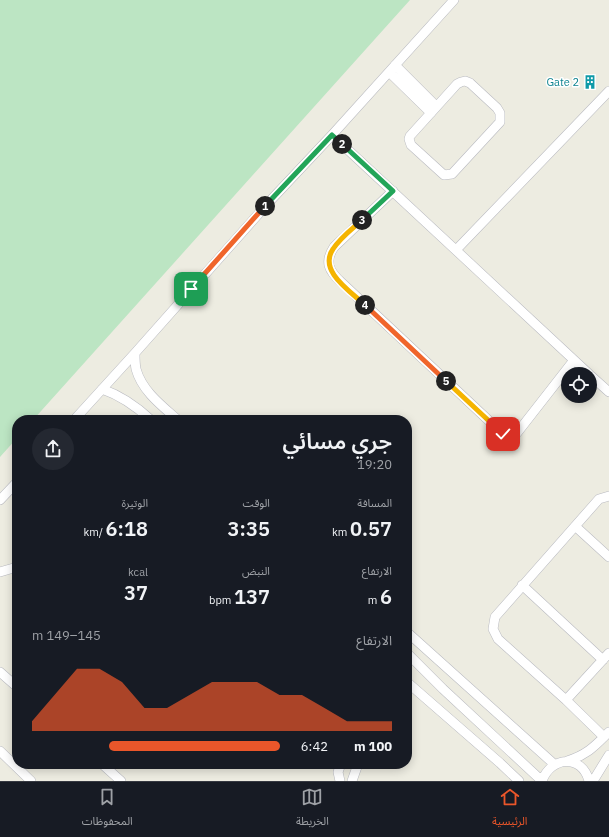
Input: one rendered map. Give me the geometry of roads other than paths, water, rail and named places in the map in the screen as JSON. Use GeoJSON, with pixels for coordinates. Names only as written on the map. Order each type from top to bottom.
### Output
{"type":"FeatureCollection","features":[{"type":"Feature","properties":{"kind":"street"},"geometry":{"type":"LineString","coordinates":[[79,415],[270,201],[454,0]]}},
{"type":"Feature","properties":{"kind":"street"},"geometry":{"type":"LineString","coordinates":[[392,68],[434,109]]}},
{"type":"Feature","properties":{"kind":"street"},"geometry":{"type":"LineString","coordinates":[[466,81],[470,83],[500,112],[500,122],[450,176],[442,174],[411,146],[410,142],[410,136],[434,109],[457,84],[466,81]]}},
{"type":"Feature","properties":{"kind":"street"},"geometry":{"type":"LineString","coordinates":[[456,250],[609,91]]}},
{"type":"Feature","properties":{"kind":"street"},"geometry":{"type":"LineString","coordinates":[[332,135],[582,367]]}},
{"type":"Feature","properties":{"kind":"street"},"geometry":{"type":"LineString","coordinates":[[393,191],[334,247],[329,258],[330,270],[332,274],[503,434],[510,436],[516,433],[574,360]]}},
{"type":"Feature","properties":{"kind":"street"},"geometry":{"type":"LineString","coordinates":[[135,353],[136,369],[143,384],[153,397],[173,415]]}},
{"type":"Feature","properties":{"kind":"street"},"geometry":{"type":"LineString","coordinates":[[597,381],[609,392]]}},
{"type":"Feature","properties":{"kind":"street"},"geometry":{"type":"LineString","coordinates":[[102,389],[128,400],[145,415]]}},
{"type":"Feature","properties":{"kind":"street"},"geometry":{"type":"LineString","coordinates":[[0,500],[12,487]]}},
{"type":"Feature","properties":{"kind":"street"},"geometry":{"type":"LineString","coordinates":[[412,658],[443,689],[542,781],[544,774],[554,764],[588,753],[606,734],[498,639],[493,629],[495,617],[522,585],[599,499],[609,496]]}},
{"type":"Feature","properties":{"kind":"street"},"geometry":{"type":"LineString","coordinates":[[575,526],[609,557]]}},
{"type":"Feature","properties":{"kind":"street"},"geometry":{"type":"LineString","coordinates":[[0,572],[12,568]]}},
{"type":"Feature","properties":{"kind":"street"},"geometry":{"type":"LineString","coordinates":[[522,585],[606,656],[566,700]]}},
{"type":"Feature","properties":{"kind":"street"},"geometry":{"type":"LineString","coordinates":[[412,636],[554,764]]}},
{"type":"Feature","properties":{"kind":"street"},"geometry":{"type":"LineString","coordinates":[[0,672],[12,683]]}},
{"type":"Feature","properties":{"kind":"street"},"geometry":{"type":"LineString","coordinates":[[412,686],[519,781]]}},
{"type":"Feature","properties":{"kind":"street"},"geometry":{"type":"LineString","coordinates":[[0,751],[12,763]]}},
{"type":"Feature","properties":{"kind":"street"},"geometry":{"type":"LineString","coordinates":[[593,781],[609,755]]}},
{"type":"Feature","properties":{"kind":"street"},"geometry":{"type":"LineString","coordinates":[[567,761],[580,766],[590,781]]}},
{"type":"Feature","properties":{"kind":"street"},"geometry":{"type":"LineString","coordinates":[[19,769],[31,781]]}},
{"type":"Feature","properties":{"kind":"street"},"geometry":{"type":"LineString","coordinates":[[108,769],[121,781]]}},
{"type":"Feature","properties":{"kind":"street"},"geometry":{"type":"LineString","coordinates":[[339,769],[338,772],[340,781]]}},
{"type":"Feature","properties":{"kind":"street"},"geometry":{"type":"LineString","coordinates":[[352,781],[356,769]]}},
{"type":"Feature","properties":{"kind":"place","name":"Gate 2"},"geometry":{"type":"Point","coordinates":[590,82]}}]}
